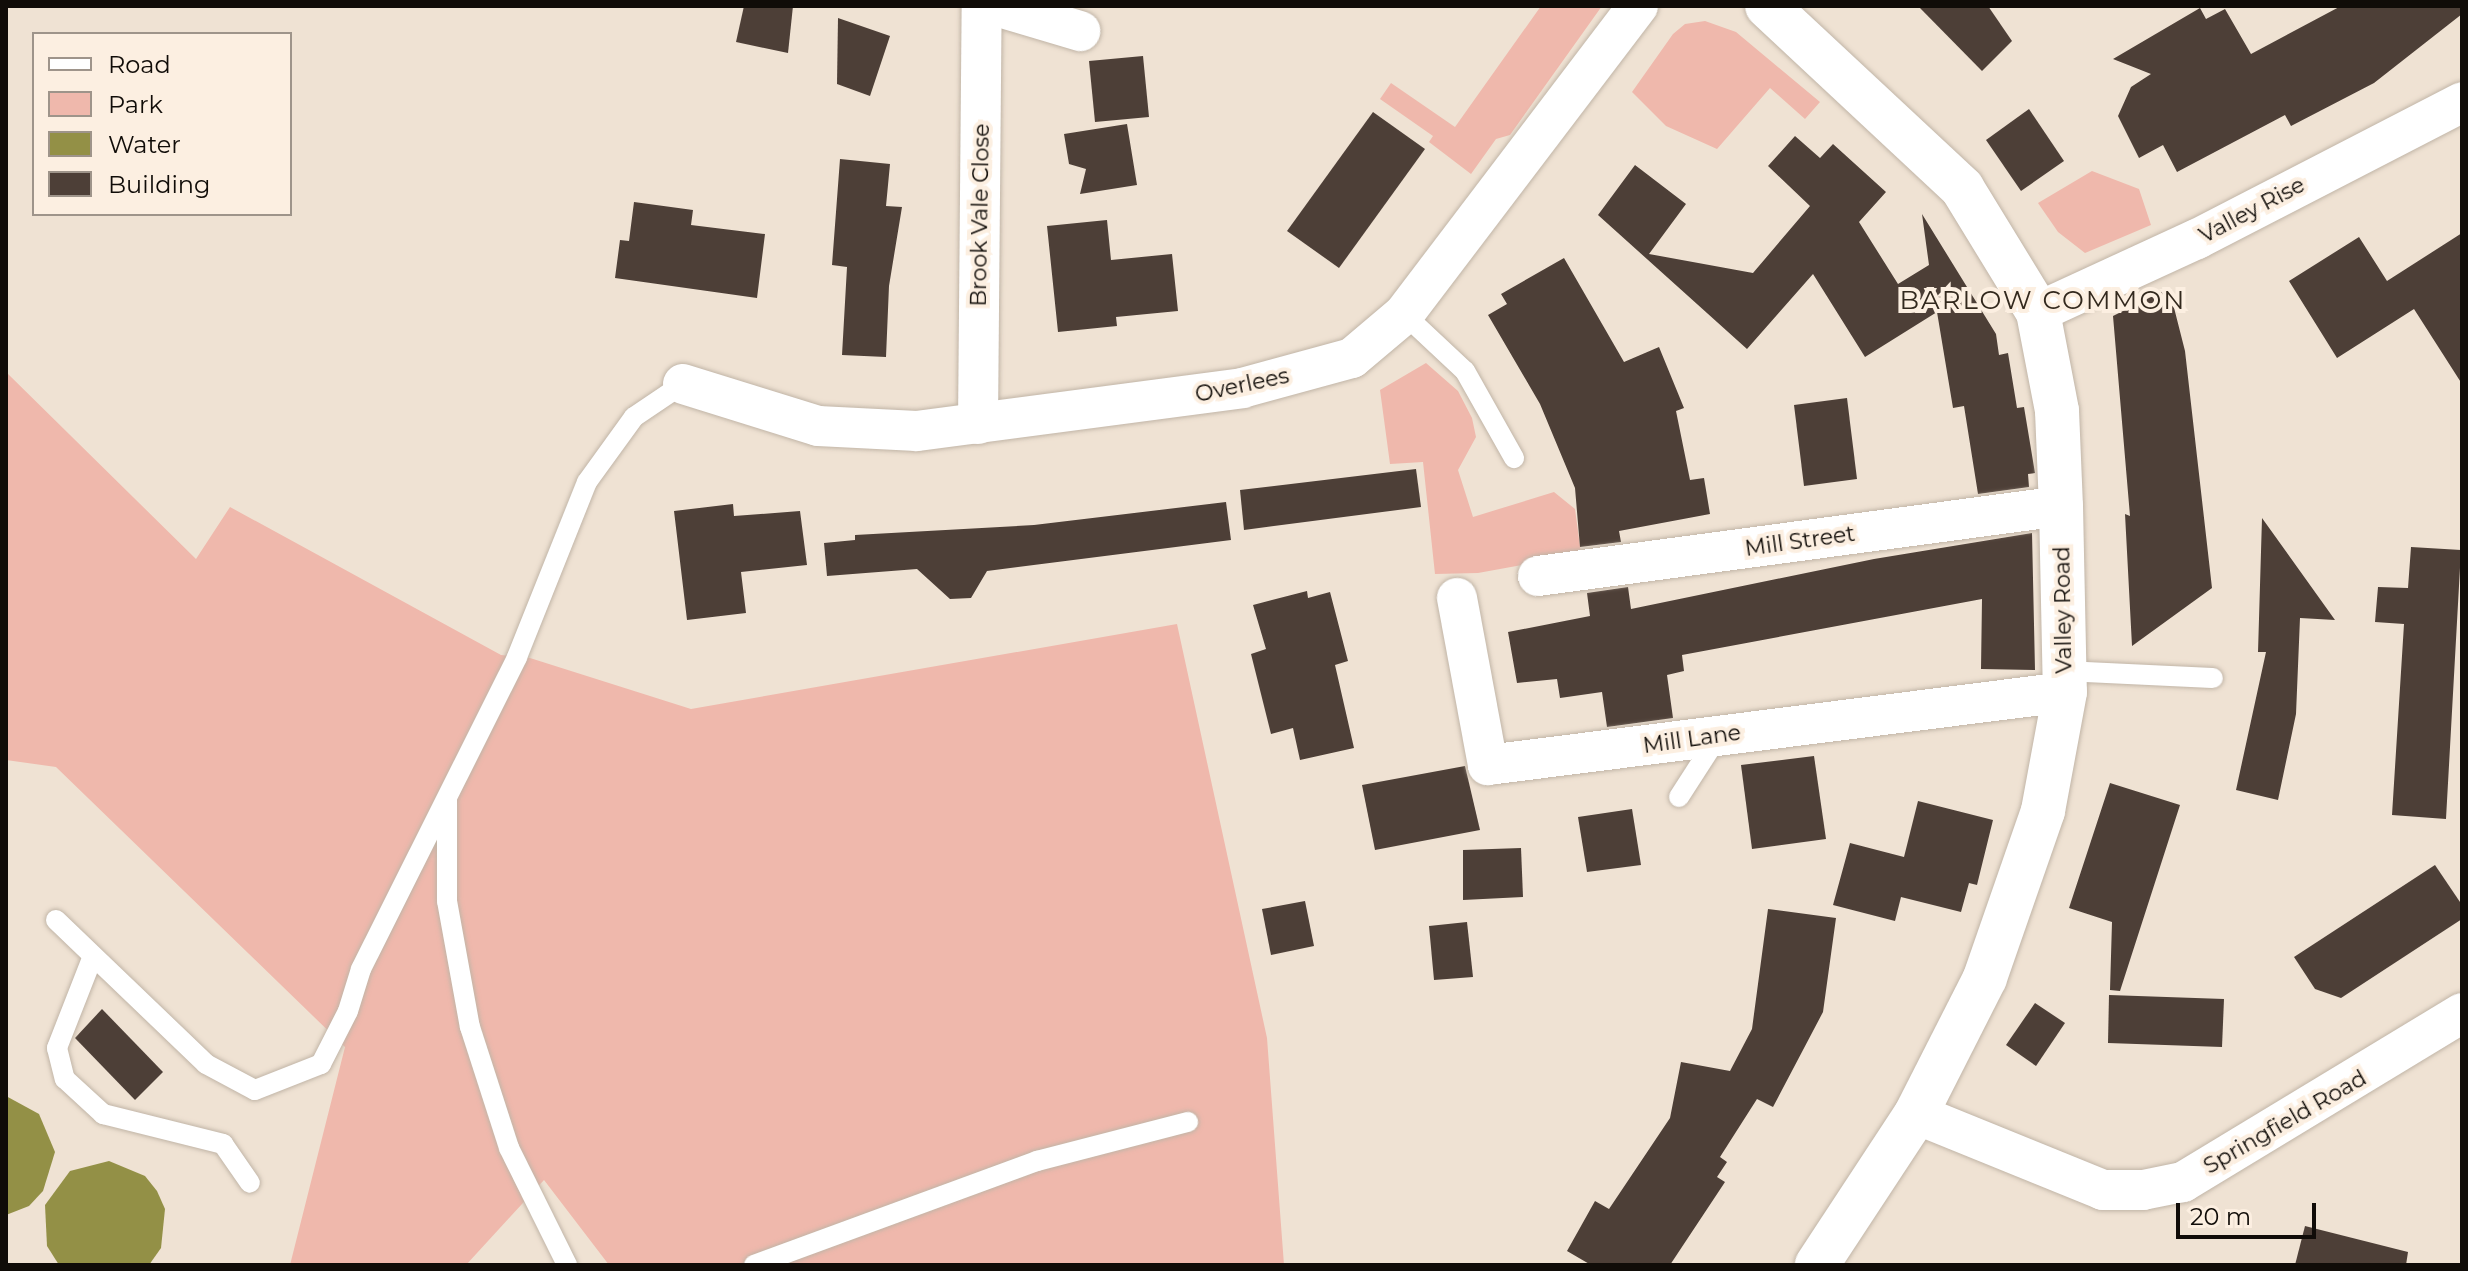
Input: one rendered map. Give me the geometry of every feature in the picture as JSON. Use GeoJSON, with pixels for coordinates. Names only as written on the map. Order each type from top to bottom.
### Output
{"type":"FeatureCollection","features":[{"type":"Feature","properties":{"kind":"main road","name":"Valley Road"},"geometry":{"type":"LineString","coordinates":[[1767,6],[1962,188],[2038,312],[2057,411],[2061,506],[2065,681],[2043,811],[1985,978],[1916,1114],[1817,1265]]}},
{"type":"Feature","properties":{"kind":"street","name":"Brook Vale Close"},"geometry":{"type":"LineString","coordinates":[[978,424],[982,6]]}},
{"type":"Feature","properties":{"kind":"street"},"geometry":{"type":"LineString","coordinates":[[996,6],[1080,31]]}},
{"type":"Feature","properties":{"kind":"street","name":"Overlees"},"geometry":{"type":"LineString","coordinates":[[683,384],[818,426],[917,431],[1242,388],[1352,358],[1404,314],[1638,6]]}},
{"type":"Feature","properties":{"kind":"street","name":"Valley Rise"},"geometry":{"type":"LineString","coordinates":[[2038,312],[2197,239],[2462,102]]}},
{"type":"Feature","properties":{"kind":"street","name":"Mill Street"},"geometry":{"type":"LineString","coordinates":[[1538,576],[2061,506]]}},
{"type":"Feature","properties":{"kind":"street","name":"Mill Lane"},"geometry":{"type":"LineString","coordinates":[[1457,598],[1488,765],[1719,735],[2065,681]]}},
{"type":"Feature","properties":{"kind":"street","name":"Springfield Road"},"geometry":{"type":"LineString","coordinates":[[1916,1114],[2103,1190],[2143,1190],[2183,1182],[2462,1013]]}},
{"type":"Feature","properties":{"kind":"lane"},"geometry":{"type":"LineString","coordinates":[[1404,314],[1465,371],[1514,458]]}},
{"type":"Feature","properties":{"kind":"lane"},"geometry":{"type":"LineString","coordinates":[[56,920],[206,1064],[255,1090],[321,1064],[348,1011],[361,969],[517,657],[587,482],[634,417],[683,384]]}},
{"type":"Feature","properties":{"kind":"lane"},"geometry":{"type":"LineString","coordinates":[[2065,681],[2213,678]]}},
{"type":"Feature","properties":{"kind":"lane"},"geometry":{"type":"LineString","coordinates":[[1679,797],[1719,735]]}},
{"type":"Feature","properties":{"kind":"lane"},"geometry":{"type":"LineString","coordinates":[[447,792],[447,901],[470,1027],[509,1148],[567,1265]]}},
{"type":"Feature","properties":{"kind":"lane"},"geometry":{"type":"LineString","coordinates":[[93,956],[57,1048],[65,1079],[103,1114],[223,1144],[250,1183]]}},
{"type":"Feature","properties":{"kind":"lane"},"geometry":{"type":"LineString","coordinates":[[754,1265],[1037,1161],[1188,1122]]}},
{"type":"Feature","properties":{"kind":"green space"},"geometry":{"type":"Polygon","coordinates":[[[1541,6],[1602,6],[1510,135],[1496,139],[1471,174],[1429,142],[1433,136],[1380,99],[1391,83],[1455,127],[1541,6]]]}},
{"type":"Feature","properties":{"kind":"green space"},"geometry":{"type":"Polygon","coordinates":[[[1705,21],[1736,32],[1820,102],[1805,119],[1770,88],[1717,149],[1666,126],[1632,92],[1673,34],[1685,24],[1705,21]]]}},
{"type":"Feature","properties":{"kind":"green space"},"geometry":{"type":"Polygon","coordinates":[[[2092,171],[2139,189],[2151,225],[2085,253],[2058,232],[2038,203],[2092,171]]]}},
{"type":"Feature","properties":{"kind":"green space"},"geometry":{"type":"Polygon","coordinates":[[[1426,363],[1458,391],[1472,418],[1476,437],[1458,470],[1473,517],[1554,492],[1575,509],[1581,554],[1478,573],[1435,574],[1423,462],[1390,464],[1380,390],[1426,363]]]}},
{"type":"Feature","properties":{"kind":"green space"},"geometry":{"type":"Polygon","coordinates":[[[6,372],[196,559],[230,507],[501,655],[530,658],[691,709],[1177,624],[1267,1038],[1284,1265],[609,1265],[544,1180],[466,1265],[290,1265],[345,1047],[56,767],[6,760],[6,372]]]}},
{"type":"Feature","properties":{"kind":"water"},"geometry":{"type":"Polygon","coordinates":[[[6,1096],[39,1114],[55,1152],[43,1191],[29,1206],[6,1215],[6,1096]]]}},
{"type":"Feature","properties":{"kind":"water"},"geometry":{"type":"Polygon","coordinates":[[[109,1161],[145,1176],[157,1191],[165,1209],[161,1248],[149,1265],[59,1265],[47,1246],[45,1205],[70,1171],[109,1161]]]}},
{"type":"Feature","properties":{"kind":"building"},"geometry":{"type":"Polygon","coordinates":[[[744,6],[793,6],[788,53],[736,42],[744,6]]]}},
{"type":"Feature","properties":{"kind":"building"},"geometry":{"type":"Polygon","coordinates":[[[1918,6],[1988,6],[2012,41],[1982,71],[1918,6]]]}},
{"type":"Feature","properties":{"kind":"building"},"geometry":{"type":"Polygon","coordinates":[[[2341,6],[2462,6],[2462,14],[2374,83],[2291,126],[2285,115],[2177,172],[2163,145],[2139,158],[2118,116],[2131,87],[2151,74],[2113,59],[2200,8],[2206,19],[2225,9],[2251,54],[2341,6]]]}},
{"type":"Feature","properties":{"kind":"building"},"geometry":{"type":"Polygon","coordinates":[[[838,18],[890,36],[870,96],[837,84],[838,18]]]}},
{"type":"Feature","properties":{"kind":"building"},"geometry":{"type":"Polygon","coordinates":[[[1143,56],[1149,117],[1095,122],[1089,61],[1143,56]]]}},
{"type":"Feature","properties":{"kind":"building"},"geometry":{"type":"Polygon","coordinates":[[[2029,109],[2064,161],[2021,191],[1986,140],[2029,109]]]}},
{"type":"Feature","properties":{"kind":"building"},"geometry":{"type":"Polygon","coordinates":[[[1373,112],[1425,149],[1339,268],[1287,231],[1373,112]]]}},
{"type":"Feature","properties":{"kind":"building"},"geometry":{"type":"Polygon","coordinates":[[[1127,124],[1137,185],[1080,194],[1086,169],[1069,164],[1064,134],[1127,124]]]}},
{"type":"Feature","properties":{"kind":"building"},"geometry":{"type":"Polygon","coordinates":[[[1795,136],[1820,158],[1833,144],[1886,192],[1859,222],[1898,284],[1929,265],[1922,214],[1996,334],[1999,355],[2008,353],[2017,408],[2024,407],[2035,473],[2028,474],[2029,487],[1978,494],[1964,406],[1953,408],[1937,312],[1865,357],[1813,274],[1747,349],[1598,215],[1635,165],[1686,204],[1649,254],[1753,273],[1810,206],[1768,166],[1795,136]]]}},
{"type":"Feature","properties":{"kind":"building"},"geometry":{"type":"Polygon","coordinates":[[[840,159],[890,164],[886,206],[902,207],[889,286],[886,357],[842,355],[847,267],[832,265],[840,159]]]}},
{"type":"Feature","properties":{"kind":"building"},"geometry":{"type":"Polygon","coordinates":[[[634,202],[693,210],[691,225],[765,234],[757,298],[615,278],[620,240],[629,241],[634,202]]]}},
{"type":"Feature","properties":{"kind":"building"},"geometry":{"type":"Polygon","coordinates":[[[1107,220],[1111,260],[1172,254],[1178,311],[1116,317],[1117,326],[1058,332],[1047,226],[1107,220]]]}},
{"type":"Feature","properties":{"kind":"building"},"geometry":{"type":"Polygon","coordinates":[[[2462,233],[2462,384],[2414,309],[2337,358],[2289,281],[2359,237],[2387,281],[2462,233]]]}},
{"type":"Feature","properties":{"kind":"building"},"geometry":{"type":"Polygon","coordinates":[[[1564,258],[1624,362],[1659,347],[1684,408],[1676,411],[1690,480],[1704,478],[1710,514],[1619,531],[1621,542],[1580,547],[1575,488],[1540,404],[1488,315],[1507,304],[1501,294],[1564,258]]]}},
{"type":"Feature","properties":{"kind":"building"},"geometry":{"type":"Polygon","coordinates":[[[2169,288],[2185,351],[2212,588],[2132,646],[2125,514],[2130,516],[2113,316],[2169,288]]]}},
{"type":"Feature","properties":{"kind":"building"},"geometry":{"type":"Polygon","coordinates":[[[1847,398],[1857,479],[1804,486],[1794,405],[1847,398]]]}},
{"type":"Feature","properties":{"kind":"building"},"geometry":{"type":"Polygon","coordinates":[[[1416,469],[1421,507],[1244,530],[1240,490],[1416,469]]]}},
{"type":"Feature","properties":{"kind":"building"},"geometry":{"type":"Polygon","coordinates":[[[1226,502],[1231,540],[987,571],[971,598],[950,599],[917,569],[827,576],[824,543],[855,540],[855,535],[1034,525],[1226,502]]]}},
{"type":"Feature","properties":{"kind":"building"},"geometry":{"type":"Polygon","coordinates":[[[733,504],[734,516],[800,511],[807,565],[741,572],[746,613],[687,620],[674,511],[733,504]]]}},
{"type":"Feature","properties":{"kind":"building"},"geometry":{"type":"Polygon","coordinates":[[[2262,518],[2335,620],[2300,618],[2296,714],[2278,800],[2236,790],[2266,652],[2258,652],[2262,518]]]}},
{"type":"Feature","properties":{"kind":"building"},"geometry":{"type":"Polygon","coordinates":[[[2032,533],[2035,670],[1981,669],[1982,599],[1682,655],[1684,671],[1667,675],[1673,718],[1607,727],[1602,692],[1560,698],[1557,679],[1517,683],[1508,632],[1590,616],[1587,593],[1628,587],[1631,609],[1874,559],[2032,533]]]}},
{"type":"Feature","properties":{"kind":"building"},"geometry":{"type":"Polygon","coordinates":[[[2411,547],[2461,550],[2446,819],[2392,815],[2404,624],[2375,622],[2378,587],[2408,588],[2411,547]]]}},
{"type":"Feature","properties":{"kind":"building"},"geometry":{"type":"Polygon","coordinates":[[[1307,591],[1308,598],[1330,592],[1348,661],[1335,665],[1354,748],[1300,760],[1293,728],[1271,734],[1251,654],[1266,649],[1253,605],[1307,591]]]}},
{"type":"Feature","properties":{"kind":"building"},"geometry":{"type":"Polygon","coordinates":[[[1814,756],[1826,839],[1752,849],[1741,765],[1814,756]]]}},
{"type":"Feature","properties":{"kind":"building"},"geometry":{"type":"Polygon","coordinates":[[[1465,766],[1480,830],[1375,850],[1362,785],[1465,766]]]}},
{"type":"Feature","properties":{"kind":"building"},"geometry":{"type":"Polygon","coordinates":[[[2110,783],[2180,805],[2120,991],[2110,990],[2112,922],[2069,908],[2110,783]]]}},
{"type":"Feature","properties":{"kind":"building"},"geometry":{"type":"Polygon","coordinates":[[[1918,801],[1993,820],[1977,885],[1969,883],[1961,912],[1901,897],[1895,921],[1833,905],[1850,843],[1904,857],[1918,801]]]}},
{"type":"Feature","properties":{"kind":"building"},"geometry":{"type":"Polygon","coordinates":[[[1632,809],[1641,865],[1587,872],[1578,817],[1632,809]]]}},
{"type":"Feature","properties":{"kind":"building"},"geometry":{"type":"Polygon","coordinates":[[[1521,848],[1523,897],[1463,900],[1463,850],[1521,848]]]}},
{"type":"Feature","properties":{"kind":"building"},"geometry":{"type":"Polygon","coordinates":[[[2435,865],[2462,905],[2462,919],[2341,998],[2315,989],[2294,957],[2435,865]]]}},
{"type":"Feature","properties":{"kind":"building"},"geometry":{"type":"Polygon","coordinates":[[[1305,901],[1314,946],[1271,955],[1262,909],[1305,901]]]}},
{"type":"Feature","properties":{"kind":"building"},"geometry":{"type":"Polygon","coordinates":[[[1768,909],[1836,918],[1823,1012],[1773,1107],[1757,1099],[1720,1157],[1727,1162],[1717,1177],[1725,1182],[1670,1265],[1591,1265],[1567,1251],[1595,1201],[1609,1209],[1670,1118],[1681,1062],[1730,1071],[1752,1029],[1768,909]]]}},
{"type":"Feature","properties":{"kind":"building"},"geometry":{"type":"Polygon","coordinates":[[[1467,922],[1473,977],[1434,980],[1429,926],[1467,922]]]}},
{"type":"Feature","properties":{"kind":"building"},"geometry":{"type":"Polygon","coordinates":[[[2109,995],[2224,999],[2222,1047],[2108,1043],[2109,995]]]}},
{"type":"Feature","properties":{"kind":"building"},"geometry":{"type":"Polygon","coordinates":[[[2035,1003],[2065,1023],[2036,1066],[2006,1045],[2035,1003]]]}},
{"type":"Feature","properties":{"kind":"building"},"geometry":{"type":"Polygon","coordinates":[[[102,1009],[163,1072],[135,1100],[75,1038],[102,1009]]]}},
{"type":"Feature","properties":{"kind":"building"},"geometry":{"type":"Polygon","coordinates":[[[2305,1226],[2408,1252],[2406,1265],[2295,1265],[2305,1226]]]}},
{"type":"Feature","properties":{"kind":"district","name":"BARLOW COMMON"},"geometry":{"type":"Point","coordinates":[2043,301]}}]}
